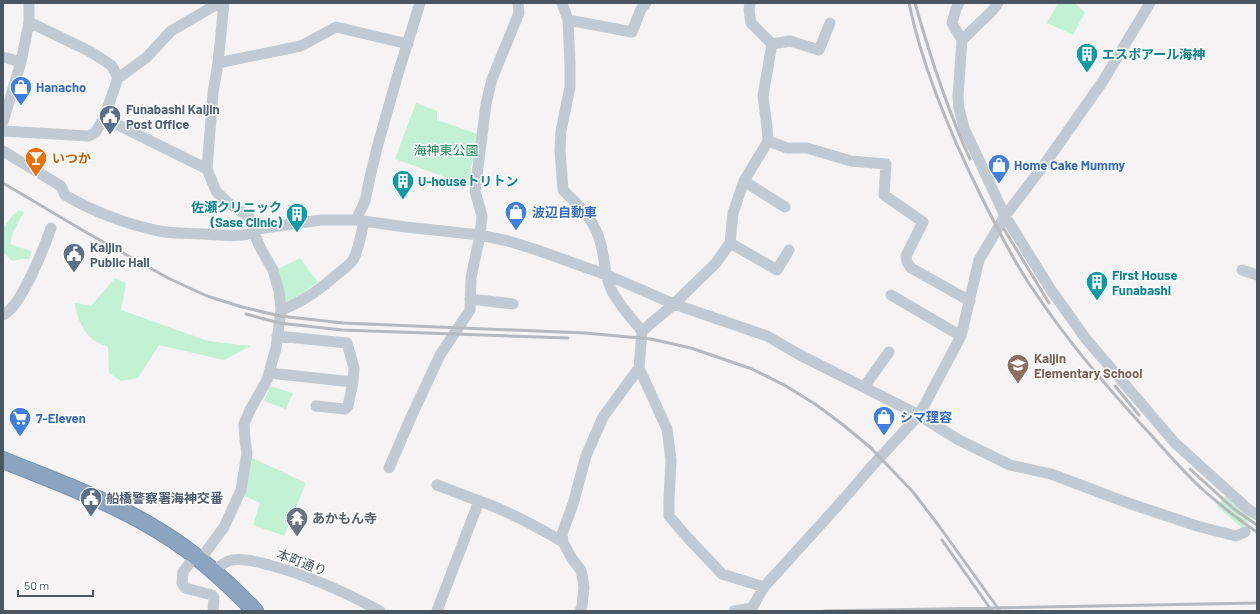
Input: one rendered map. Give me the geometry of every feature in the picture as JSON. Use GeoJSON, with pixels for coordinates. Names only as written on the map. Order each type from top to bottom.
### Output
{"type":"FeatureCollection","features":[{"type":"Feature","properties":{"kind":"highway"},"geometry":{"type":"LineString","coordinates":[[3,460],[131,515],[165,534],[214,571],[255,611]]}},
{"type":"Feature","properties":{"kind":"street"},"geometry":{"type":"LineString","coordinates":[[3,122],[21,62],[29,22],[29,3]]}},
{"type":"Feature","properties":{"kind":"street"},"geometry":{"type":"LineString","coordinates":[[3,131],[88,136],[95,133],[104,118],[118,78],[146,58],[171,31],[219,3]]}},
{"type":"Feature","properties":{"kind":"street"},"geometry":{"type":"LineString","coordinates":[[213,611],[214,598],[212,595],[185,588],[181,578],[183,572],[198,558],[224,526],[242,490],[247,453],[244,424],[267,380],[276,348],[281,310],[279,291],[274,270],[260,247],[256,231],[248,216],[227,202],[216,191],[207,168],[213,93],[218,63],[224,3]]}},
{"type":"Feature","properties":{"kind":"street"},"geometry":{"type":"LineString","coordinates":[[281,310],[310,295],[331,280],[352,261],[358,245],[360,220],[377,148],[420,3]]}},
{"type":"Feature","properties":{"kind":"street"},"geometry":{"type":"LineString","coordinates":[[389,468],[437,361],[470,310],[471,278],[480,235],[482,216],[475,191],[486,104],[492,79],[519,13],[518,3]]}},
{"type":"Feature","properties":{"kind":"street"},"geometry":{"type":"LineString","coordinates":[[562,3],[568,20],[570,87],[561,131],[560,151],[563,190],[584,210],[598,236],[611,289],[623,308],[642,331],[639,368],[667,429],[672,460],[669,516],[722,574],[764,587]]}},
{"type":"Feature","properties":{"kind":"street"},"geometry":{"type":"LineString","coordinates":[[568,20],[632,32],[641,9],[646,3]]}},
{"type":"Feature","properties":{"kind":"street"},"geometry":{"type":"LineString","coordinates":[[750,3],[749,10],[751,23],[772,44]]}},
{"type":"Feature","properties":{"kind":"street"},"geometry":{"type":"LineString","coordinates":[[959,3],[952,24],[962,40],[958,96],[961,120],[1005,216],[1051,290],[1086,339],[1101,357],[1175,443],[1248,509],[1257,515]]}},
{"type":"Feature","properties":{"kind":"street"},"geometry":{"type":"LineString","coordinates":[[962,40],[992,11],[998,3]]}},
{"type":"Feature","properties":{"kind":"street"},"geometry":{"type":"LineString","coordinates":[[734,611],[752,608],[764,587],[919,415],[961,336],[979,260],[1005,216],[1107,84],[1150,3]]}},
{"type":"Feature","properties":{"kind":"street"},"geometry":{"type":"LineString","coordinates":[[29,22],[89,50],[112,66],[118,78]]}},
{"type":"Feature","properties":{"kind":"street"},"geometry":{"type":"LineString","coordinates":[[772,44],[790,40],[819,50],[830,22]]}},
{"type":"Feature","properties":{"kind":"street"},"geometry":{"type":"LineString","coordinates":[[218,63],[301,46],[336,27],[408,44]]}},
{"type":"Feature","properties":{"kind":"street"},"geometry":{"type":"LineString","coordinates":[[642,331],[674,304],[716,263],[730,243],[733,213],[744,181],[768,142],[763,96],[772,44]]}},
{"type":"Feature","properties":{"kind":"street"},"geometry":{"type":"LineString","coordinates":[[3,58],[21,62]]}},
{"type":"Feature","properties":{"kind":"street"},"geometry":{"type":"LineString","coordinates":[[104,118],[207,168]]}},
{"type":"Feature","properties":{"kind":"street"},"geometry":{"type":"LineString","coordinates":[[768,142],[787,148],[807,148],[850,161],[886,164],[884,195],[923,222],[906,256],[907,262],[911,268],[970,301]]}},
{"type":"Feature","properties":{"kind":"street"},"geometry":{"type":"LineString","coordinates":[[3,151],[61,186],[65,195],[80,204],[136,225],[161,231],[217,235],[249,234],[256,231],[321,220],[360,220],[406,227],[480,235],[508,241],[607,275],[674,304],[767,336],[798,354],[919,415],[957,440],[1010,464],[1052,474],[1197,526],[1236,536],[1246,532]]}},
{"type":"Feature","properties":{"kind":"street"},"geometry":{"type":"LineString","coordinates":[[744,181],[785,207]]}},
{"type":"Feature","properties":{"kind":"street"},"geometry":{"type":"LineString","coordinates":[[3,315],[7,313],[17,302],[43,251],[51,228]]}},
{"type":"Feature","properties":{"kind":"street"},"geometry":{"type":"LineString","coordinates":[[730,243],[777,270],[790,250]]}},
{"type":"Feature","properties":{"kind":"street"},"geometry":{"type":"LineString","coordinates":[[1242,270],[1257,274]]}},
{"type":"Feature","properties":{"kind":"street"},"geometry":{"type":"LineString","coordinates":[[891,295],[961,336]]}},
{"type":"Feature","properties":{"kind":"street"},"geometry":{"type":"LineString","coordinates":[[470,299],[513,304]]}},
{"type":"Feature","properties":{"kind":"street"},"geometry":{"type":"LineString","coordinates":[[277,336],[347,343],[354,368],[348,406],[345,409],[316,406]]}},
{"type":"Feature","properties":{"kind":"street"},"geometry":{"type":"LineString","coordinates":[[864,387],[889,352]]}},
{"type":"Feature","properties":{"kind":"street"},"geometry":{"type":"LineString","coordinates":[[580,611],[584,587],[582,570],[572,559],[563,542],[562,534],[573,504],[586,456],[600,423],[639,368]]}},
{"type":"Feature","properties":{"kind":"street"},"geometry":{"type":"LineString","coordinates":[[269,373],[353,382]]}},
{"type":"Feature","properties":{"kind":"street"},"geometry":{"type":"LineString","coordinates":[[437,485],[478,501],[496,506],[524,519],[563,542]]}},
{"type":"Feature","properties":{"kind":"street"},"geometry":{"type":"LineString","coordinates":[[437,611],[478,501]]}},
{"type":"Feature","properties":{"kind":"street","name":"本町通り"},"geometry":{"type":"LineString","coordinates":[[214,571],[220,565],[230,560],[257,562],[287,569],[366,603],[380,611]]}},
{"type":"Feature","properties":{"kind":"green space"},"geometry":{"type":"Polygon","coordinates":[[[1058,3],[1075,3],[1085,12],[1073,35],[1047,23],[1058,3]]]}},
{"type":"Feature","properties":{"kind":"green space","name":"海神東公園"},"geometry":{"type":"Polygon","coordinates":[[[416,103],[437,111],[437,120],[480,135],[471,168],[470,186],[395,159],[416,103]]]}},
{"type":"Feature","properties":{"kind":"green space"},"geometry":{"type":"Polygon","coordinates":[[[19,210],[24,212],[13,232],[10,244],[31,251],[30,259],[12,261],[5,254],[3,255],[3,229],[12,216],[19,210]]]}},
{"type":"Feature","properties":{"kind":"green space"},"geometry":{"type":"Polygon","coordinates":[[[300,258],[318,282],[285,306],[276,270],[300,258]]]}},
{"type":"Feature","properties":{"kind":"green space"},"geometry":{"type":"Polygon","coordinates":[[[115,278],[126,283],[121,310],[208,341],[251,346],[224,360],[159,345],[138,378],[121,381],[109,373],[108,347],[93,339],[82,327],[75,303],[91,306],[115,278]]]}},
{"type":"Feature","properties":{"kind":"green space"},"geometry":{"type":"Polygon","coordinates":[[[270,386],[293,393],[286,409],[264,401],[270,386]]]}},
{"type":"Feature","properties":{"kind":"green space"},"geometry":{"type":"Polygon","coordinates":[[[250,457],[306,483],[284,536],[253,525],[260,503],[242,495],[250,457]]]}},
{"type":"Feature","properties":{"kind":"green space"},"geometry":{"type":"Polygon","coordinates":[[[1226,495],[1251,518],[1242,528],[1217,506],[1226,495]]]}},
{"type":"Feature","properties":{"kind":"railway"},"geometry":{"type":"LineString","coordinates":[[909,3],[930,79],[960,153],[1010,252],[1028,282],[1056,323],[1087,362],[1188,476],[1235,517],[1257,532]]}},
{"type":"Feature","properties":{"kind":"railway"},"geometry":{"type":"LineString","coordinates":[[915,3],[940,82],[970,159]]}},
{"type":"Feature","properties":{"kind":"railway"},"geometry":{"type":"LineString","coordinates":[[3,183],[89,234],[168,278],[207,296],[242,307],[280,316],[343,323],[585,333],[651,339],[691,348],[752,369],[786,386],[815,404],[871,448],[913,492],[1000,611]]}},
{"type":"Feature","properties":{"kind":"railway"},"geometry":{"type":"LineString","coordinates":[[1004,229],[1049,303]]}},
{"type":"Feature","properties":{"kind":"railway"},"geometry":{"type":"LineString","coordinates":[[246,314],[279,323],[342,330],[568,338]]}},
{"type":"Feature","properties":{"kind":"railway"},"geometry":{"type":"LineString","coordinates":[[1115,386],[1139,415]]}},
{"type":"Feature","properties":{"kind":"railway"},"geometry":{"type":"LineString","coordinates":[[1190,469],[1234,509],[1257,525]]}},
{"type":"Feature","properties":{"kind":"railway"},"geometry":{"type":"LineString","coordinates":[[942,540],[992,611]]}},
{"type":"Feature","properties":{"kind":"railway"},"geometry":{"type":"LineString","coordinates":[[824,611],[1257,603]]}},
{"type":"Feature","properties":{"kind":"place","name":"エスポアール海神"},"geometry":{"type":"Point","coordinates":[1087,74]}},
{"type":"Feature","properties":{"kind":"place","name":"Hanacho"},"geometry":{"type":"Point","coordinates":[21,106]}},
{"type":"Feature","properties":{"kind":"place","name":"Funabashi Kaijin Post Office"},"geometry":{"type":"Point","coordinates":[110,136]}},
{"type":"Feature","properties":{"kind":"place","name":"いつか"},"geometry":{"type":"Point","coordinates":[36,178]}},
{"type":"Feature","properties":{"kind":"place","name":"Home Cake Mummy"},"geometry":{"type":"Point","coordinates":[999,184]}},
{"type":"Feature","properties":{"kind":"place","name":"U-houseトリトン"},"geometry":{"type":"Point","coordinates":[403,200]}},
{"type":"Feature","properties":{"kind":"place","name":"波辺自動車"},"geometry":{"type":"Point","coordinates":[516,232]}},
{"type":"Feature","properties":{"kind":"place","name":"佐瀬クリニック (Sase Clinic)"},"geometry":{"type":"Point","coordinates":[297,234]}},
{"type":"Feature","properties":{"kind":"place","name":"Kaijin Public Hall"},"geometry":{"type":"Point","coordinates":[74,274]}},
{"type":"Feature","properties":{"kind":"place","name":"First House Funabashi"},"geometry":{"type":"Point","coordinates":[1097,302]}},
{"type":"Feature","properties":{"kind":"place","name":"Kaijin Elementary School"},"geometry":{"type":"Point","coordinates":[1018,384]}},
{"type":"Feature","properties":{"kind":"place","name":"シマ理容"},"geometry":{"type":"Point","coordinates":[884,436]}},
{"type":"Feature","properties":{"kind":"place","name":"7-Eleven"},"geometry":{"type":"Point","coordinates":[20,438]}},
{"type":"Feature","properties":{"kind":"place","name":"船橋警察署海神交番"},"geometry":{"type":"Point","coordinates":[91,518]}},
{"type":"Feature","properties":{"kind":"place","name":"あかもん寺"},"geometry":{"type":"Point","coordinates":[297,538]}}]}
